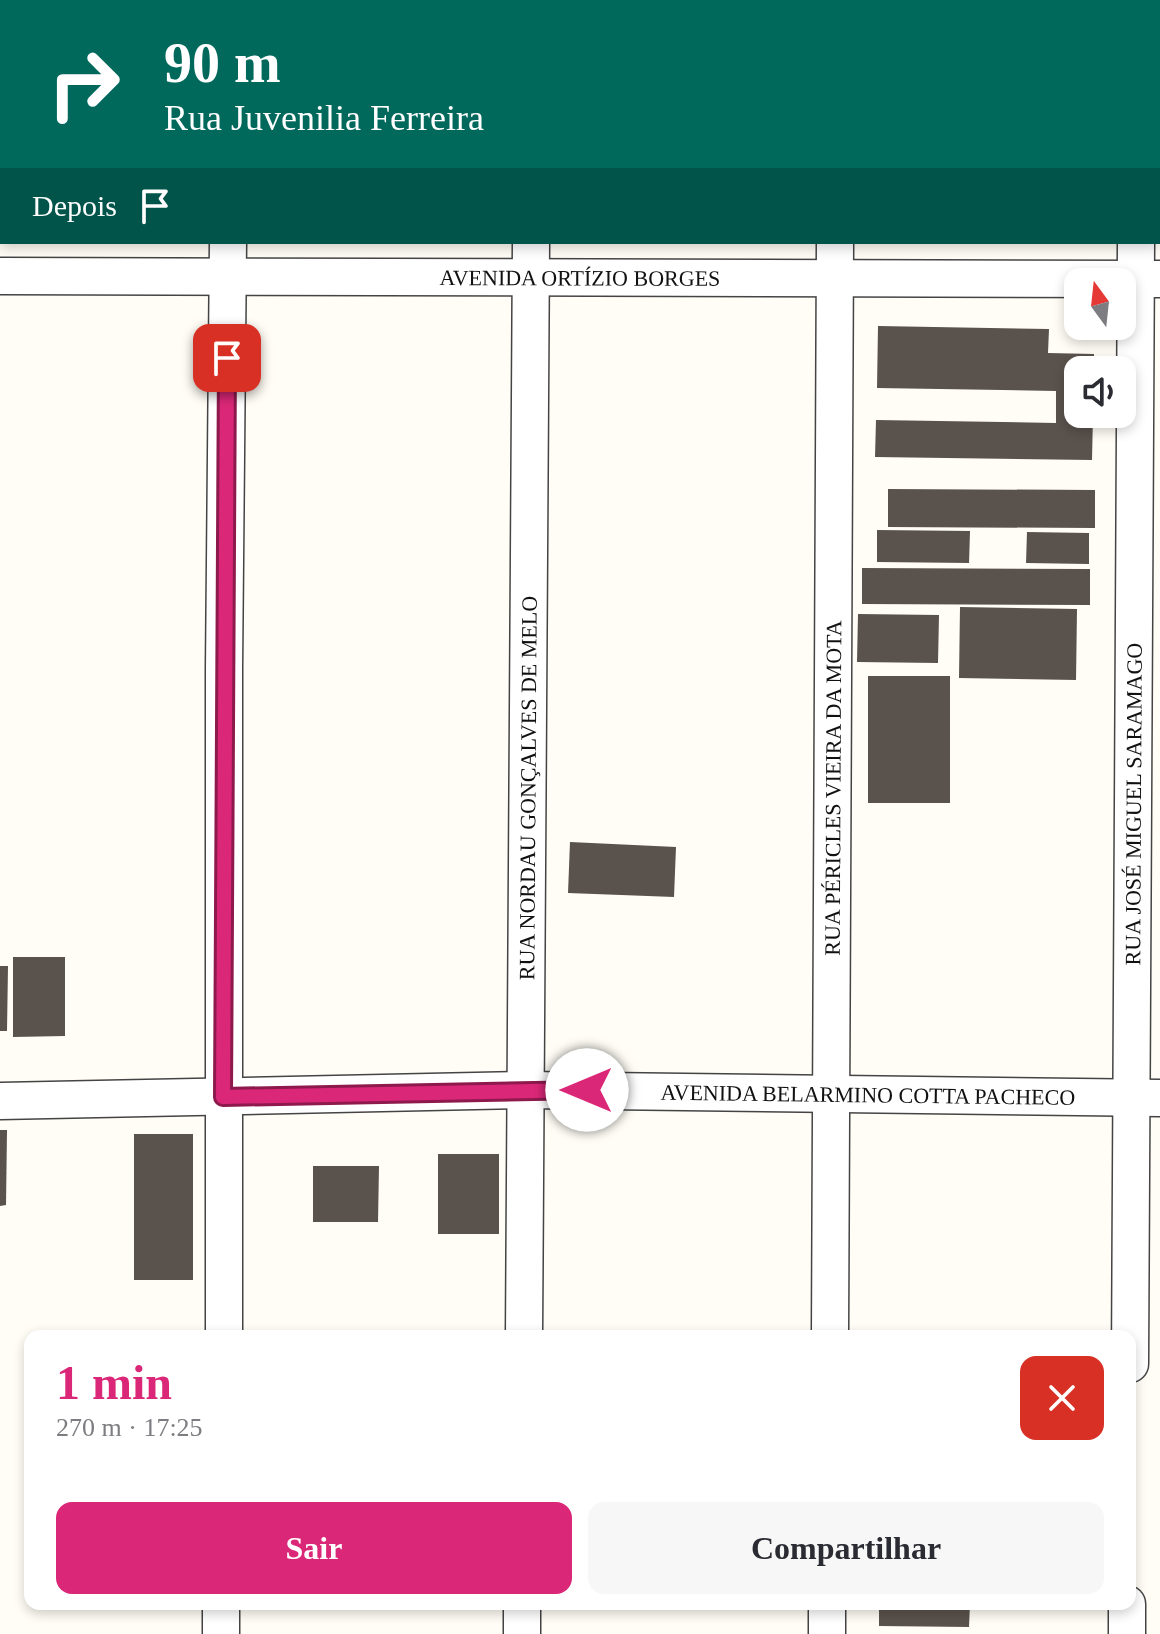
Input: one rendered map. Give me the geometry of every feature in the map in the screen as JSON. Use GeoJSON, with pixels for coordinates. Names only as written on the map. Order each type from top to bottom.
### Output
{"type":"FeatureCollection","features":[{"type":"Feature","properties":{"kind":"street","name":"RUA JOSÉ MIGUEL SARAMAGO"},"geometry":{"type":"LineString","coordinates":[[1132,1330],[1147,1098],[1148,279],[1137,244]]}},
{"type":"Feature","properties":{"kind":"street","name":"RUA NORDAU GONÇALVES DE MELO"},"geometry":{"type":"LineString","coordinates":[[524,1330],[531,259]]}},
{"type":"Feature","properties":{"kind":"street","name":"AVENIDA ORTÍZIO BORGES"},"geometry":{"type":"LineString","coordinates":[[0,276],[228,260],[835,259],[1148,279]]}},
{"type":"Feature","properties":{"kind":"street","name":"RUA PÉRICLES VIEIRA DA MOTA"},"geometry":{"type":"LineString","coordinates":[[830,1330],[835,259]]}},
{"type":"Feature","properties":{"kind":"street"},"geometry":{"type":"LineString","coordinates":[[224,1330],[228,260]]}},
{"type":"Feature","properties":{"kind":"street","name":"AVENIDA BELARMINO COTTA PACHECO"},"geometry":{"type":"LineString","coordinates":[[0,1101],[525,1090],[1147,1098]]}},
{"type":"Feature","properties":{"kind":"street"},"geometry":{"type":"LineString","coordinates":[[221,1610],[221,1634]]}},
{"type":"Feature","properties":{"kind":"street"},"geometry":{"type":"LineString","coordinates":[[522,1610],[522,1634]]}},
{"type":"Feature","properties":{"kind":"street"},"geometry":{"type":"LineString","coordinates":[[827,1610],[827,1634]]}},
{"type":"Feature","properties":{"kind":"street"},"geometry":{"type":"LineString","coordinates":[[1127,1610],[1127,1634]]}},
{"type":"Feature","properties":{"kind":"building"},"geometry":{"type":"Polygon","coordinates":[[[878,326],[1049,329],[1048,353],[1094,354],[1064,356],[1064,428],[1093,428],[1092,460],[875,457],[876,420],[1056,423],[1056,391],[877,388],[878,326]]]}},
{"type":"Feature","properties":{"kind":"building"},"geometry":{"type":"Polygon","coordinates":[[[888,489],[1095,490],[1095,528],[888,527],[888,489]]]}},
{"type":"Feature","properties":{"kind":"building"},"geometry":{"type":"Polygon","coordinates":[[[877,530],[970,531],[969,563],[877,562],[877,530]]]}},
{"type":"Feature","properties":{"kind":"building"},"geometry":{"type":"Polygon","coordinates":[[[1027,532],[1089,533],[1089,564],[1026,563],[1027,532]]]}},
{"type":"Feature","properties":{"kind":"building"},"geometry":{"type":"Polygon","coordinates":[[[862,568],[1090,569],[1090,605],[862,604],[862,568]]]}},
{"type":"Feature","properties":{"kind":"building"},"geometry":{"type":"Polygon","coordinates":[[[960,607],[1077,609],[1076,680],[959,678],[960,607]]]}},
{"type":"Feature","properties":{"kind":"building"},"geometry":{"type":"Polygon","coordinates":[[[858,614],[939,615],[938,663],[857,662],[858,614]]]}},
{"type":"Feature","properties":{"kind":"building"},"geometry":{"type":"Polygon","coordinates":[[[868,676],[950,676],[950,803],[868,803],[868,676]]]}},
{"type":"Feature","properties":{"kind":"building"},"geometry":{"type":"Polygon","coordinates":[[[570,842],[676,847],[674,897],[568,893],[570,842]]]}},
{"type":"Feature","properties":{"kind":"building"},"geometry":{"type":"Polygon","coordinates":[[[13,957],[65,957],[65,1036],[13,1037],[13,957]]]}},
{"type":"Feature","properties":{"kind":"building"},"geometry":{"type":"Polygon","coordinates":[[[0,966],[8,966],[7,1031],[0,1031],[0,966]]]}},
{"type":"Feature","properties":{"kind":"building"},"geometry":{"type":"Polygon","coordinates":[[[0,1130],[7,1130],[6,1205],[0,1206],[0,1130]]]}},
{"type":"Feature","properties":{"kind":"building"},"geometry":{"type":"Polygon","coordinates":[[[134,1134],[193,1134],[193,1280],[134,1280],[134,1134]]]}},
{"type":"Feature","properties":{"kind":"building"},"geometry":{"type":"Polygon","coordinates":[[[438,1154],[499,1154],[499,1234],[438,1234],[438,1154]]]}},
{"type":"Feature","properties":{"kind":"building"},"geometry":{"type":"Polygon","coordinates":[[[313,1166],[379,1166],[378,1222],[313,1222],[313,1166]]]}},
{"type":"Feature","properties":{"kind":"building"},"geometry":{"type":"Polygon","coordinates":[[[879,1610],[970,1610],[969,1627],[879,1626],[879,1610]]]}},
{"type":"Feature","properties":{"kind":"route"},"geometry":{"type":"LineString","coordinates":[[227,358],[223,1097],[587,1090]]}}]}
